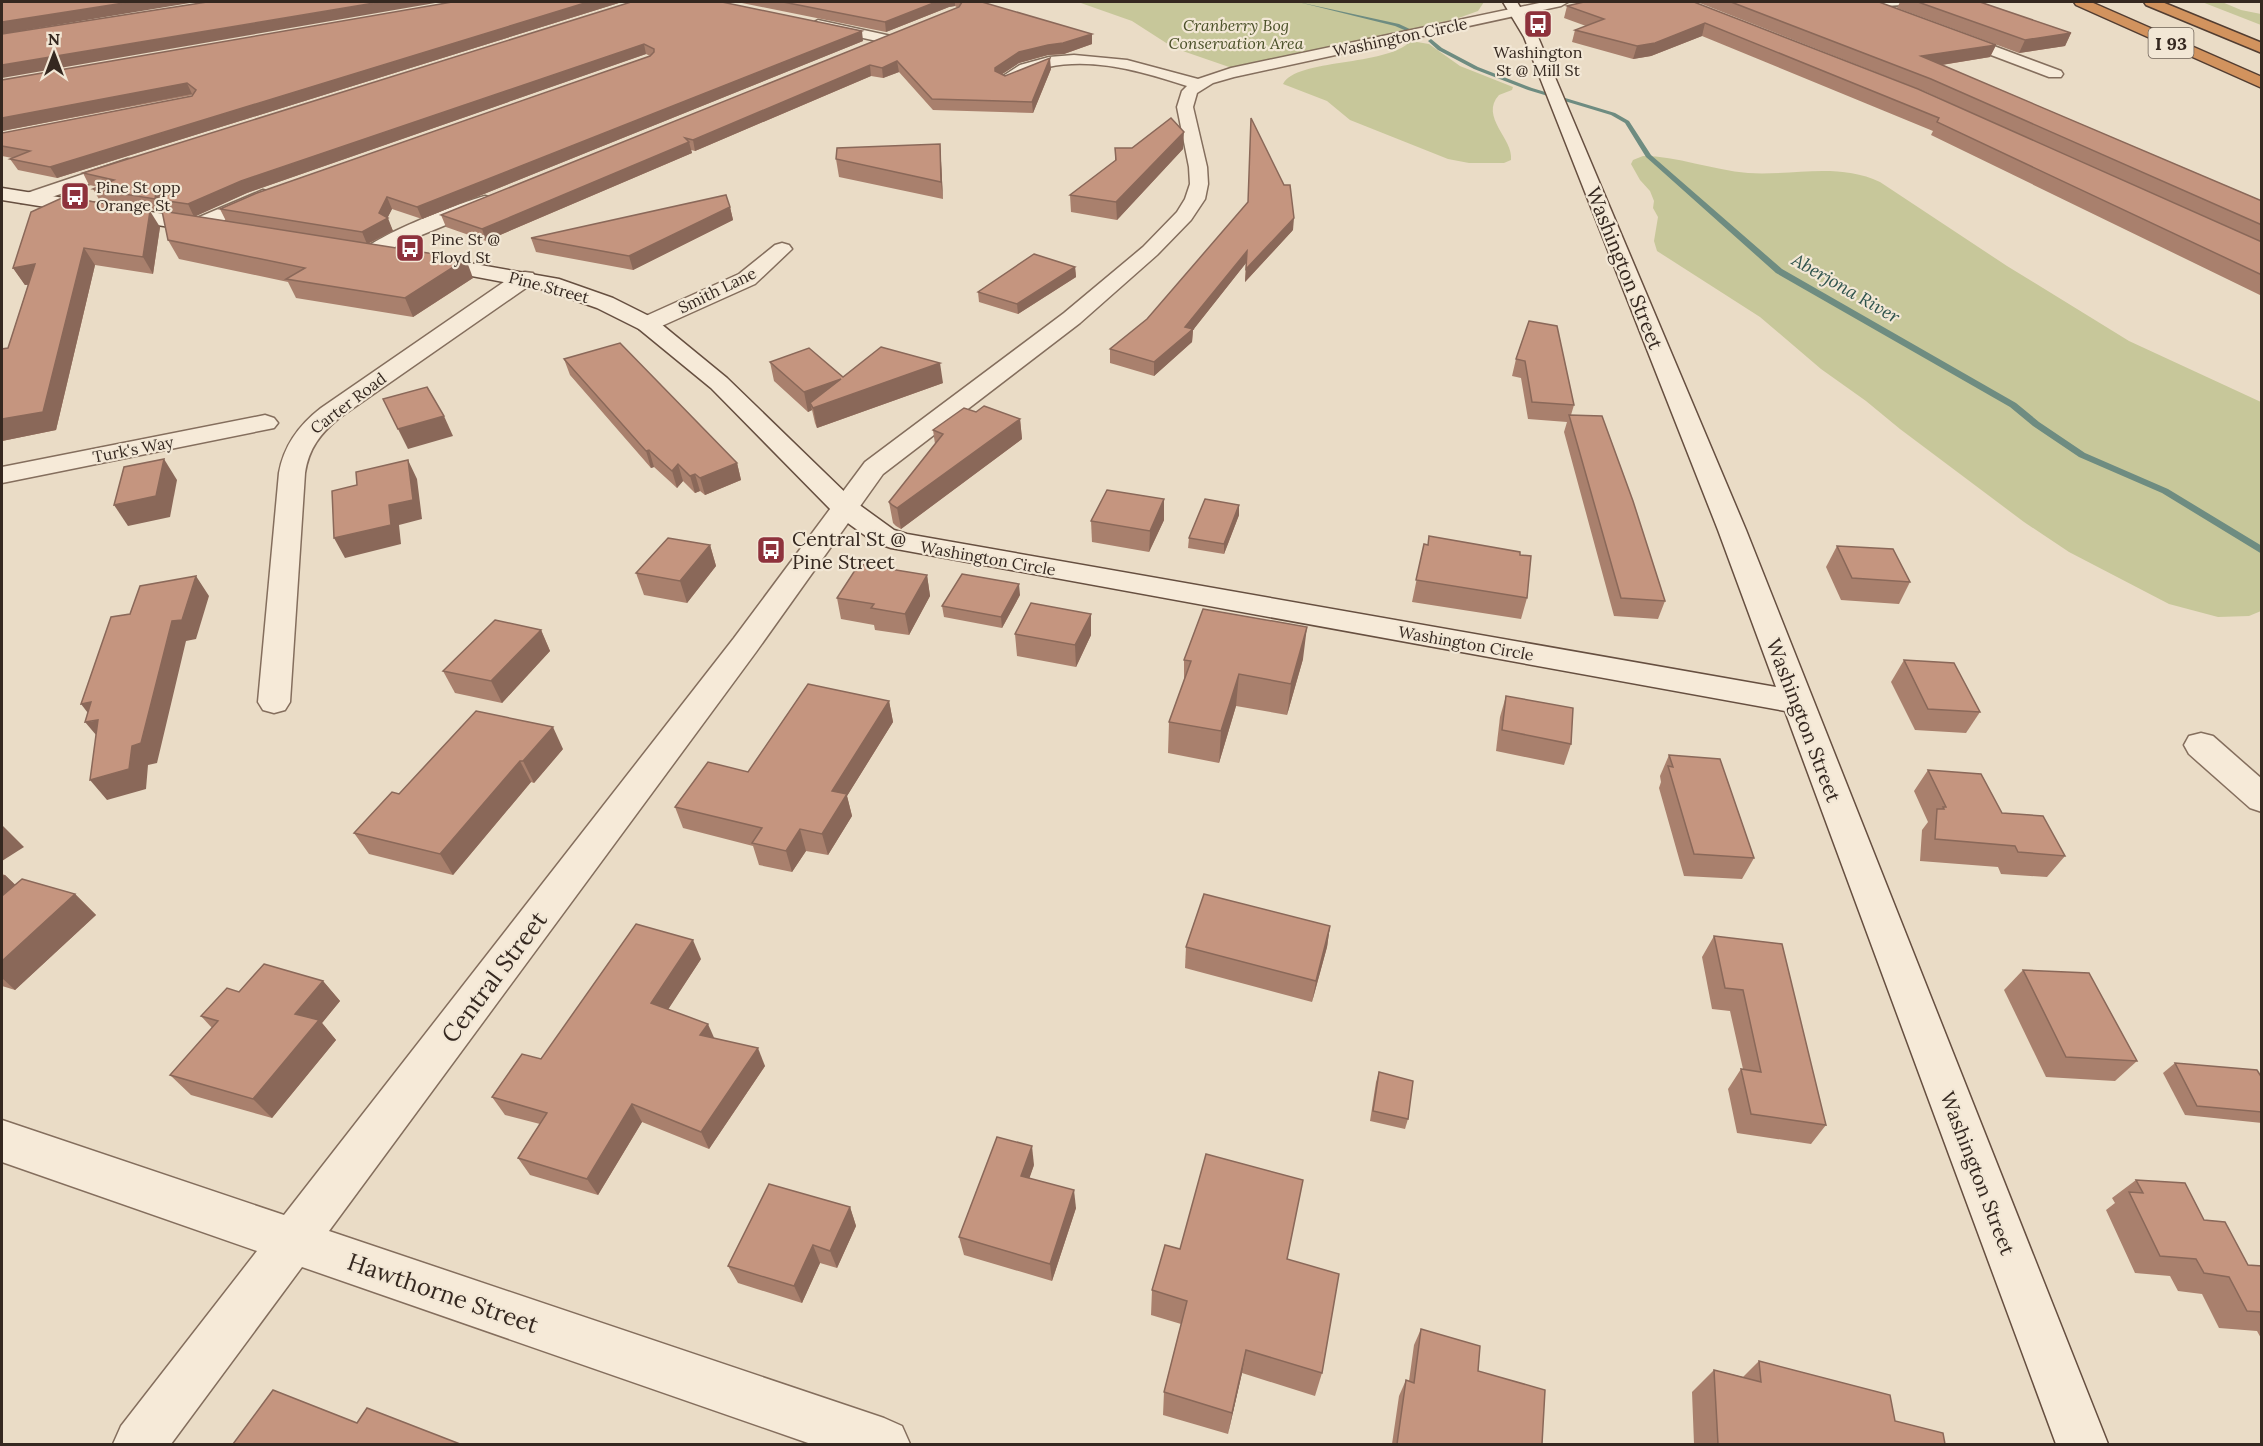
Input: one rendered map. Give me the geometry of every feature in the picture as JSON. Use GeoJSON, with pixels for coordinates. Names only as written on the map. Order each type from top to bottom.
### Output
{"type":"FeatureCollection","features":[{"type":"Feature","properties":{"kind":"highway","name":"I 93"},"geometry":{"type":"LineString","coordinates":[[2081,2],[2262,83]]}},
{"type":"Feature","properties":{"kind":"highway","name":"I 93"},"geometry":{"type":"LineString","coordinates":[[2151,2],[2262,49]]}},
{"type":"Feature","properties":{"kind":"street","name":"Washington Circle"},"geometry":{"type":"LineString","coordinates":[[1199,84],[1231,73],[1514,6],[1562,2]]}},
{"type":"Feature","properties":{"kind":"street"},"geometry":{"type":"LineString","coordinates":[[1869,3],[2055,74]]}},
{"type":"Feature","properties":{"kind":"street","name":"Washington Street"},"geometry":{"type":"LineString","coordinates":[[1514,6],[1531,37],[1732,530],[2082,1444]]}},
{"type":"Feature","properties":{"kind":"street"},"geometry":{"type":"LineString","coordinates":[[808,22],[886,39]]}},
{"type":"Feature","properties":{"kind":"street"},"geometry":{"type":"LineString","coordinates":[[853,52],[906,31]]}},
{"type":"Feature","properties":{"kind":"street"},"geometry":{"type":"LineString","coordinates":[[1005,80],[1016,72],[1031,66],[1084,60],[1137,65],[1199,84]]}},
{"type":"Feature","properties":{"kind":"street"},"geometry":{"type":"LineString","coordinates":[[844,507],[882,461],[1072,318],[1150,251],[1184,216],[1195,199],[1199,184],[1198,167],[1185,107],[1187,94],[1199,84]]}},
{"type":"Feature","properties":{"kind":"street"},"geometry":{"type":"LineString","coordinates":[[9,196],[146,159]]}},
{"type":"Feature","properties":{"kind":"street"},"geometry":{"type":"LineString","coordinates":[[196,225],[275,191]]}},
{"type":"Feature","properties":{"kind":"street"},"geometry":{"type":"LineString","coordinates":[[9,196],[232,231]]}},
{"type":"Feature","properties":{"kind":"street"},"geometry":{"type":"LineString","coordinates":[[372,252],[395,239],[499,196]]}},
{"type":"Feature","properties":{"kind":"street","name":"Pine Street"},"geometry":{"type":"LineString","coordinates":[[348,249],[525,278],[586,296],[647,324],[718,383],[844,507]]}},
{"type":"Feature","properties":{"kind":"street","name":"Smith Lane"},"geometry":{"type":"LineString","coordinates":[[647,324],[747,279],[782,249]]}},
{"type":"Feature","properties":{"kind":"street","name":"Carter Road"},"geometry":{"type":"LineString","coordinates":[[274,702],[292,473],[300,442],[330,413],[525,278]]}},
{"type":"Feature","properties":{"kind":"street","name":"Turk's Way"},"geometry":{"type":"LineString","coordinates":[[2,476],[265,423]]}},
{"type":"Feature","properties":{"kind":"street","name":"Washington Circle"},"geometry":{"type":"LineString","coordinates":[[844,507],[884,536],[907,544],[1797,702]]}},
{"type":"Feature","properties":{"kind":"street","name":"Central Street"},"geometry":{"type":"LineString","coordinates":[[139,1444],[745,645],[844,507]]}},
{"type":"Feature","properties":{"kind":"street"},"geometry":{"type":"LineString","coordinates":[[2201,745],[2262,799]]}},
{"type":"Feature","properties":{"kind":"street","name":"Hawthorne Street"},"geometry":{"type":"LineString","coordinates":[[2,1141],[884,1444]]}},
{"type":"Feature","properties":{"kind":"lane"},"geometry":{"type":"LineString","coordinates":[[1869,3],[1901,2]]}},
{"type":"Feature","properties":{"kind":"green space","name":"Cranberry Bog Conservation Area"},"geometry":{"type":"Polygon","coordinates":[[[1078,2],[1484,2],[1478,11],[1453,20],[1232,68],[1174,48],[1132,21],[1078,2]]]}},
{"type":"Feature","properties":{"kind":"green space"},"geometry":{"type":"Polygon","coordinates":[[[2202,2],[2222,2],[2241,10],[2261,14],[2261,25],[2202,2]]]}},
{"type":"Feature","properties":{"kind":"green space"},"geometry":{"type":"Polygon","coordinates":[[[1411,41],[1429,44],[1460,66],[1513,87],[1512,90],[1499,95],[1494,103],[1493,111],[1511,152],[1511,160],[1504,163],[1469,163],[1448,159],[1350,120],[1327,101],[1283,84],[1291,76],[1305,70],[1382,55],[1399,49],[1411,41]]]}},
{"type":"Feature","properties":{"kind":"green space"},"geometry":{"type":"Polygon","coordinates":[[[1643,156],[1669,158],[1748,173],[1831,171],[1864,176],[1880,182],[2007,266],[2129,341],[2261,402],[2261,611],[2249,616],[2218,617],[2169,604],[2069,552],[2024,522],[1821,369],[1760,317],[1657,251],[1654,241],[1658,217],[1653,208],[1654,201],[1650,191],[1640,180],[1631,164],[1633,160],[1643,156]]]}},
{"type":"Feature","properties":{"kind":"building"},"geometry":{"type":"Polygon","coordinates":[[[2,2],[130,2],[2,22],[2,2]]]}},
{"type":"Feature","properties":{"kind":"building"},"geometry":{"type":"Polygon","coordinates":[[[207,2],[380,2],[2,65],[2,34],[207,2]]]}},
{"type":"Feature","properties":{"kind":"building"},"geometry":{"type":"Polygon","coordinates":[[[452,2],[588,2],[50,167],[10,159],[30,151],[2,146],[2,133],[192,96],[196,90],[187,83],[2,118],[2,80],[452,2]]]}},
{"type":"Feature","properties":{"kind":"building"},"geometry":{"type":"Polygon","coordinates":[[[631,2],[722,2],[862,31],[417,207],[387,197],[379,213],[388,218],[362,232],[220,209],[257,193],[650,56],[654,49],[644,44],[241,181],[188,204],[161,200],[157,183],[155,199],[93,189],[114,180],[83,173],[631,2]]]}},
{"type":"Feature","properties":{"kind":"building"},"geometry":{"type":"Polygon","coordinates":[[[783,2],[936,2],[885,22],[783,2]]]}},
{"type":"Feature","properties":{"kind":"building"},"geometry":{"type":"Polygon","coordinates":[[[962,2],[982,2],[1092,34],[1019,52],[995,68],[995,71],[1005,76],[1050,58],[1032,102],[932,99],[897,61],[882,68],[870,65],[693,140],[685,138],[689,142],[482,229],[441,215],[959,7],[962,2]]]}},
{"type":"Feature","properties":{"kind":"building"},"geometry":{"type":"Polygon","coordinates":[[[1584,2],[1694,2],[1918,89],[2262,242],[2262,275],[1937,122],[1939,118],[1705,23],[1655,43],[1637,46],[1575,30],[1604,19],[1567,6],[1584,2]]]}},
{"type":"Feature","properties":{"kind":"building"},"geometry":{"type":"Polygon","coordinates":[[[1731,2],[1879,2],[1996,45],[1921,56],[2262,201],[2262,225],[1931,79],[1731,2]]]}},
{"type":"Feature","properties":{"kind":"building"},"geometry":{"type":"Polygon","coordinates":[[[1918,2],[1980,2],[2071,33],[2025,40],[1918,2]]]}},
{"type":"Feature","properties":{"kind":"building"},"geometry":{"type":"Polygon","coordinates":[[[1171,118],[1184,132],[1116,202],[1070,195],[1116,160],[1115,148],[1132,148],[1171,118]]]}},
{"type":"Feature","properties":{"kind":"building"},"geometry":{"type":"Polygon","coordinates":[[[1251,118],[1284,185],[1290,185],[1294,218],[1246,269],[1247,251],[1185,327],[1193,329],[1154,362],[1110,349],[1147,319],[1248,202],[1251,118]]]}},
{"type":"Feature","properties":{"kind":"building"},"geometry":{"type":"Polygon","coordinates":[[[940,144],[941,182],[836,159],[837,148],[940,144]]]}},
{"type":"Feature","properties":{"kind":"building"},"geometry":{"type":"Polygon","coordinates":[[[726,195],[730,207],[629,256],[531,238],[726,195]]]}},
{"type":"Feature","properties":{"kind":"building"},"geometry":{"type":"Polygon","coordinates":[[[64,197],[150,211],[143,257],[84,248],[43,412],[2,419],[2,349],[8,348],[35,264],[13,268],[31,212],[64,197]]]}},
{"type":"Feature","properties":{"kind":"building"},"geometry":{"type":"Polygon","coordinates":[[[162,211],[466,259],[405,298],[286,279],[305,268],[168,240],[162,211]]]}},
{"type":"Feature","properties":{"kind":"building"},"geometry":{"type":"Polygon","coordinates":[[[1034,254],[1075,267],[1017,304],[978,292],[1034,254]]]}},
{"type":"Feature","properties":{"kind":"building"},"geometry":{"type":"Polygon","coordinates":[[[1529,321],[1557,326],[1574,405],[1532,402],[1525,361],[1516,359],[1529,321]]]}},
{"type":"Feature","properties":{"kind":"building"},"geometry":{"type":"Polygon","coordinates":[[[620,343],[737,463],[700,478],[695,474],[690,476],[678,464],[672,471],[649,450],[646,451],[564,359],[620,343]]]}},
{"type":"Feature","properties":{"kind":"building"},"geometry":{"type":"Polygon","coordinates":[[[881,347],[940,363],[813,408],[810,403],[841,379],[804,392],[770,362],[809,348],[843,377],[881,347]]]}},
{"type":"Feature","properties":{"kind":"building"},"geometry":{"type":"Polygon","coordinates":[[[427,387],[444,416],[398,429],[383,399],[427,387]]]}},
{"type":"Feature","properties":{"kind":"building"},"geometry":{"type":"Polygon","coordinates":[[[984,406],[1020,419],[897,508],[892,505],[889,502],[943,434],[933,430],[964,408],[976,412],[984,406]]]}},
{"type":"Feature","properties":{"kind":"building"},"geometry":{"type":"Polygon","coordinates":[[[1569,415],[1602,416],[1633,501],[1665,601],[1621,598],[1569,415]]]}},
{"type":"Feature","properties":{"kind":"building"},"geometry":{"type":"Polygon","coordinates":[[[164,459],[156,496],[114,505],[124,467],[164,459]]]}},
{"type":"Feature","properties":{"kind":"building"},"geometry":{"type":"Polygon","coordinates":[[[408,460],[413,500],[389,505],[391,525],[334,538],[332,491],[357,485],[356,472],[408,460]]]}},
{"type":"Feature","properties":{"kind":"building"},"geometry":{"type":"Polygon","coordinates":[[[1107,490],[1164,499],[1150,531],[1091,521],[1107,490]]]}},
{"type":"Feature","properties":{"kind":"building"},"geometry":{"type":"Polygon","coordinates":[[[1205,499],[1239,505],[1224,544],[1189,538],[1205,499]]]}},
{"type":"Feature","properties":{"kind":"building"},"geometry":{"type":"Polygon","coordinates":[[[1429,536],[1520,552],[1520,555],[1531,556],[1527,598],[1416,580],[1424,544],[1428,545],[1429,536]]]}},
{"type":"Feature","properties":{"kind":"building"},"geometry":{"type":"Polygon","coordinates":[[[668,538],[710,545],[680,581],[636,573],[668,538]]]}},
{"type":"Feature","properties":{"kind":"building"},"geometry":{"type":"Polygon","coordinates":[[[1837,546],[1893,549],[1910,582],[1852,578],[1837,546]]]}},
{"type":"Feature","properties":{"kind":"building"},"geometry":{"type":"Polygon","coordinates":[[[859,564],[927,575],[905,614],[871,608],[874,604],[837,598],[859,564]]]}},
{"type":"Feature","properties":{"kind":"building"},"geometry":{"type":"Polygon","coordinates":[[[962,574],[1019,584],[1001,617],[942,606],[962,574]]]}},
{"type":"Feature","properties":{"kind":"building"},"geometry":{"type":"Polygon","coordinates":[[[196,576],[182,620],[172,621],[141,743],[132,746],[129,769],[90,780],[98,720],[85,722],[91,702],[81,704],[111,617],[130,614],[140,586],[196,576]]]}},
{"type":"Feature","properties":{"kind":"building"},"geometry":{"type":"Polygon","coordinates":[[[1031,603],[1091,614],[1075,645],[1015,634],[1031,603]]]}},
{"type":"Feature","properties":{"kind":"building"},"geometry":{"type":"Polygon","coordinates":[[[1203,609],[1307,627],[1291,684],[1239,674],[1221,731],[1169,722],[1191,661],[1184,660],[1203,609]]]}},
{"type":"Feature","properties":{"kind":"building"},"geometry":{"type":"Polygon","coordinates":[[[495,620],[541,630],[491,681],[443,671],[495,620]]]}},
{"type":"Feature","properties":{"kind":"building"},"geometry":{"type":"Polygon","coordinates":[[[1904,660],[1954,663],[1980,712],[1928,709],[1904,660]]]}},
{"type":"Feature","properties":{"kind":"building"},"geometry":{"type":"Polygon","coordinates":[[[808,684],[889,701],[832,791],[847,794],[822,834],[800,829],[786,851],[752,843],[762,828],[675,807],[708,762],[748,772],[808,684]]]}},
{"type":"Feature","properties":{"kind":"building"},"geometry":{"type":"Polygon","coordinates":[[[1506,696],[1573,708],[1571,744],[1502,730],[1506,696]]]}},
{"type":"Feature","properties":{"kind":"building"},"geometry":{"type":"Polygon","coordinates":[[[476,711],[553,727],[523,761],[520,761],[440,854],[354,833],[392,792],[399,794],[476,711]]]}},
{"type":"Feature","properties":{"kind":"building"},"geometry":{"type":"Polygon","coordinates":[[[1669,755],[1720,759],[1754,858],[1694,854],[1668,766],[1673,767],[1669,755]]]}},
{"type":"Feature","properties":{"kind":"building"},"geometry":{"type":"Polygon","coordinates":[[[1928,770],[1981,774],[2002,813],[2043,816],[2065,856],[2018,852],[2015,846],[1935,839],[1937,809],[1946,807],[1928,770]]]}},
{"type":"Feature","properties":{"kind":"building"},"geometry":{"type":"Polygon","coordinates":[[[22,879],[75,894],[2,961],[2,896],[22,879]]]}},
{"type":"Feature","properties":{"kind":"building"},"geometry":{"type":"Polygon","coordinates":[[[1204,894],[1330,926],[1316,981],[1186,947],[1204,894]]]}},
{"type":"Feature","properties":{"kind":"building"},"geometry":{"type":"Polygon","coordinates":[[[636,924],[693,940],[651,1003],[708,1024],[700,1035],[758,1048],[701,1132],[632,1104],[587,1179],[518,1158],[547,1113],[492,1097],[522,1054],[541,1059],[636,924]]]}},
{"type":"Feature","properties":{"kind":"building"},"geometry":{"type":"Polygon","coordinates":[[[1714,936],[1782,944],[1826,1125],[1751,1114],[1741,1069],[1761,1072],[1743,990],[1725,988],[1714,936]]]}},
{"type":"Feature","properties":{"kind":"building"},"geometry":{"type":"Polygon","coordinates":[[[264,964],[323,981],[295,1014],[319,1020],[253,1099],[170,1075],[218,1021],[201,1016],[227,988],[239,992],[264,964]]]}},
{"type":"Feature","properties":{"kind":"building"},"geometry":{"type":"Polygon","coordinates":[[[2023,970],[2089,973],[2137,1061],[2066,1057],[2023,970]]]}},
{"type":"Feature","properties":{"kind":"building"},"geometry":{"type":"Polygon","coordinates":[[[2175,1063],[2257,1070],[2262,1078],[2262,1112],[2197,1106],[2175,1063]]]}},
{"type":"Feature","properties":{"kind":"building"},"geometry":{"type":"Polygon","coordinates":[[[1379,1072],[1413,1081],[1408,1119],[1373,1111],[1379,1072]]]}},
{"type":"Feature","properties":{"kind":"building"},"geometry":{"type":"Polygon","coordinates":[[[997,1137],[1032,1146],[1021,1176],[1074,1190],[1050,1264],[959,1237],[997,1137]]]}},
{"type":"Feature","properties":{"kind":"building"},"geometry":{"type":"Polygon","coordinates":[[[1206,1154],[1303,1180],[1287,1259],[1339,1274],[1322,1373],[1246,1350],[1232,1413],[1164,1392],[1187,1301],[1152,1290],[1165,1245],[1180,1249],[1206,1154]]]}},
{"type":"Feature","properties":{"kind":"building"},"geometry":{"type":"Polygon","coordinates":[[[2136,1180],[2185,1183],[2204,1220],[2225,1222],[2248,1265],[2262,1266],[2262,1312],[2247,1311],[2229,1277],[2204,1273],[2196,1259],[2160,1256],[2129,1192],[2143,1193],[2136,1180]]]}},
{"type":"Feature","properties":{"kind":"building"},"geometry":{"type":"Polygon","coordinates":[[[769,1184],[850,1207],[830,1251],[813,1245],[794,1286],[728,1266],[769,1184]]]}},
{"type":"Feature","properties":{"kind":"building"},"geometry":{"type":"Polygon","coordinates":[[[1421,1329],[1480,1346],[1478,1371],[1545,1390],[1542,1444],[1397,1444],[1406,1380],[1414,1383],[1421,1329]]]}},
{"type":"Feature","properties":{"kind":"building"},"geometry":{"type":"Polygon","coordinates":[[[1759,1361],[1890,1395],[1895,1421],[1943,1433],[1945,1444],[1718,1444],[1714,1370],[1761,1382],[1759,1361]]]}},
{"type":"Feature","properties":{"kind":"building"},"geometry":{"type":"Polygon","coordinates":[[[273,1390],[357,1423],[367,1408],[460,1444],[233,1444],[273,1390]]]}},
{"type":"Feature","properties":{"kind":"waterway","name":"Aberjona River"},"geometry":{"type":"LineString","coordinates":[[1300,2],[1397,25],[1411,31]]}},
{"type":"Feature","properties":{"kind":"waterway","name":"Aberjona River"},"geometry":{"type":"LineString","coordinates":[[1431,41],[1440,49],[1476,68],[1530,89],[1613,114],[1627,122],[1648,156],[1779,271],[2013,405],[2036,424],[2082,455],[2165,491],[2262,551]]}},
{"type":"Feature","properties":{"kind":"place","name":"Washington St @ Mill St"},"geometry":{"type":"Point","coordinates":[1538,24]}},
{"type":"Feature","properties":{"kind":"place","name":"Pine St opp Orange St"},"geometry":{"type":"Point","coordinates":[75,196]}},
{"type":"Feature","properties":{"kind":"place","name":"Pine St @ Floyd St"},"geometry":{"type":"Point","coordinates":[410,248]}},
{"type":"Feature","properties":{"kind":"place","name":"Central St @ Pine Street"},"geometry":{"type":"Point","coordinates":[771,550]}}]}
